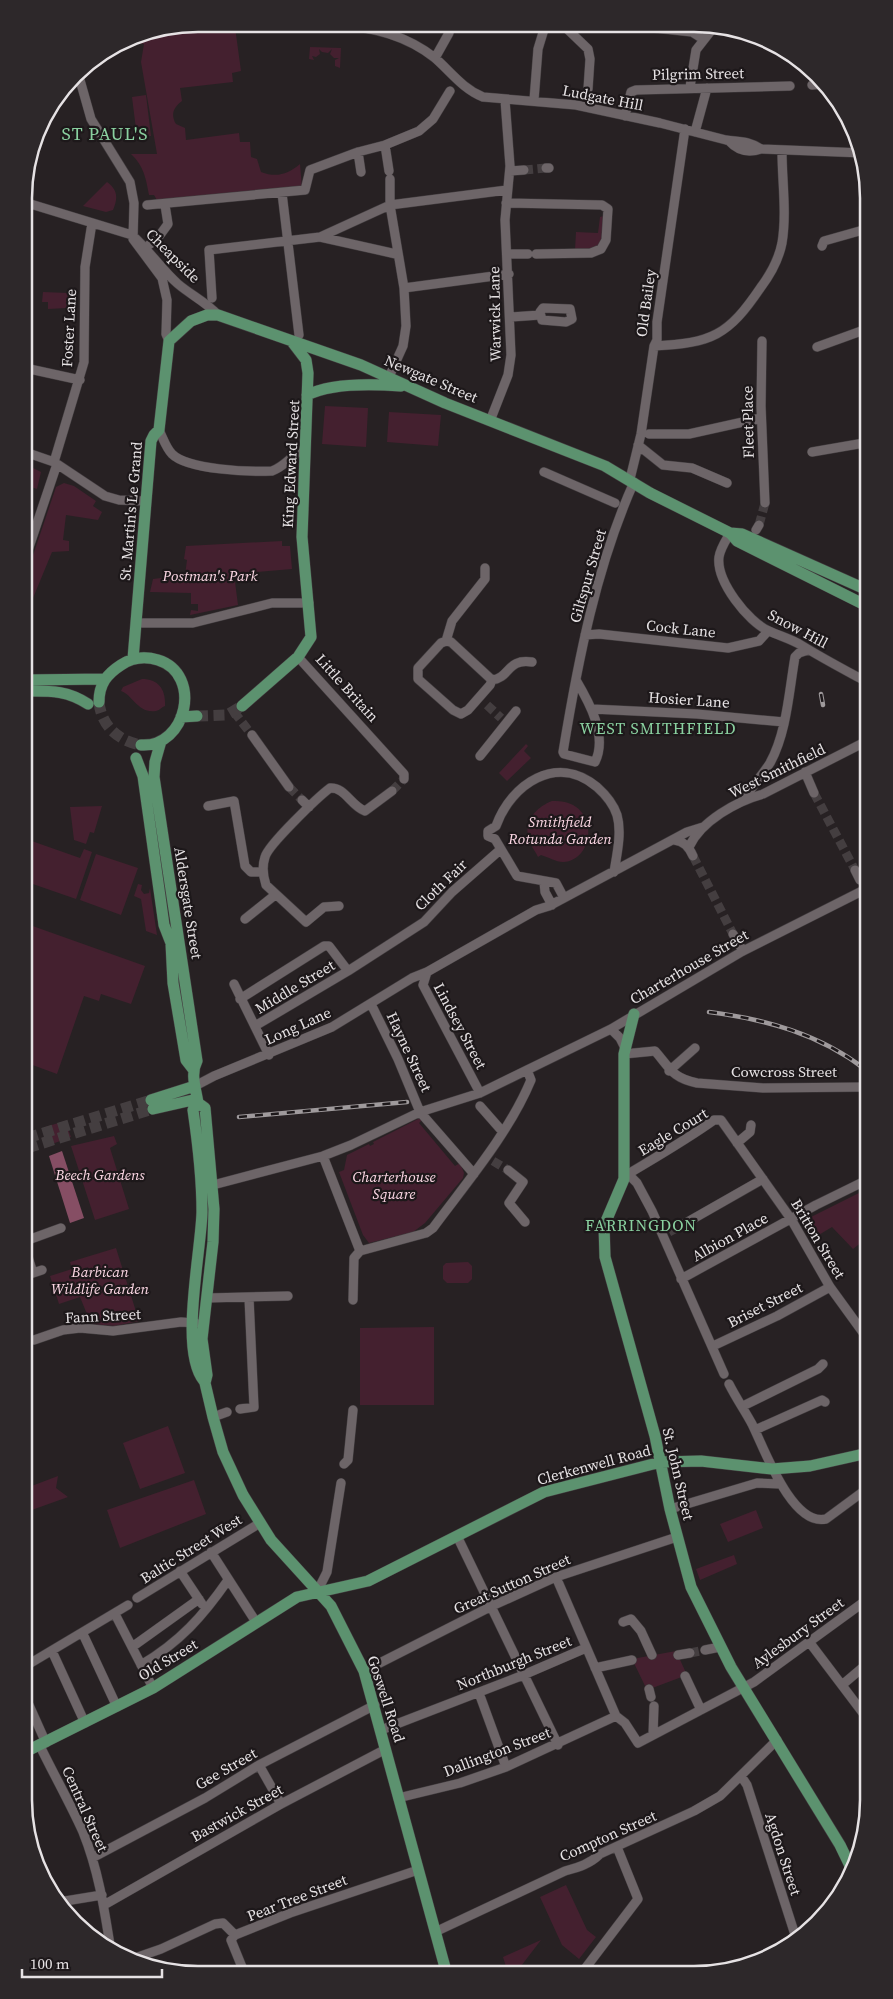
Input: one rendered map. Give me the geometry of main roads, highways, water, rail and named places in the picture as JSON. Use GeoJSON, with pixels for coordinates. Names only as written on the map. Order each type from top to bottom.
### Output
{"type":"FeatureCollection","features":[{"type":"Feature","properties":{"kind":"main road","name":"Newgate Street"},"geometry":{"type":"LineString","coordinates":[[169,341],[191,321],[207,315],[218,315],[296,339],[323,352],[388,377],[407,387],[605,466],[650,493],[730,532]]}},
{"type":"Feature","properties":{"kind":"main road"},"geometry":{"type":"LineString","coordinates":[[296,339],[306,360],[308,373],[307,395]]}},
{"type":"Feature","properties":{"kind":"main road","name":"St. Martin's Le Grand"},"geometry":{"type":"LineString","coordinates":[[133,659],[151,441],[158,430],[169,341]]}},
{"type":"Feature","properties":{"kind":"main road","name":"King Edward Street"},"geometry":{"type":"LineString","coordinates":[[309,603],[302,537],[307,395],[326,389],[376,384],[407,387]]}},
{"type":"Feature","properties":{"kind":"main road"},"geometry":{"type":"LineString","coordinates":[[730,532],[742,534],[860,587]]}},
{"type":"Feature","properties":{"kind":"main road"},"geometry":{"type":"LineString","coordinates":[[730,532],[737,542],[860,602]]}},
{"type":"Feature","properties":{"kind":"main road"},"geometry":{"type":"LineString","coordinates":[[848,596],[860,596]]}},
{"type":"Feature","properties":{"kind":"main road","name":"Little Britain"},"geometry":{"type":"LineString","coordinates":[[242,706],[298,657],[311,637],[309,603]]}},
{"type":"Feature","properties":{"kind":"main road"},"geometry":{"type":"LineString","coordinates":[[33,691],[55,690],[94,703],[104,680],[121,665],[133,659],[153,658],[173,669],[182,681],[185,690],[181,717],[178,724],[161,741],[141,745]]}},
{"type":"Feature","properties":{"kind":"main road"},"geometry":{"type":"LineString","coordinates":[[33,680],[104,680]]}},
{"type":"Feature","properties":{"kind":"main road"},"geometry":{"type":"LineString","coordinates":[[181,717],[197,716]]}},
{"type":"Feature","properties":{"kind":"main road","name":"Aldersgate Street"},"geometry":{"type":"LineString","coordinates":[[161,741],[154,762],[154,777],[197,1061],[193,1069]]}},
{"type":"Feature","properties":{"kind":"main road","name":"Aldersgate Street"},"geometry":{"type":"LineString","coordinates":[[136,758],[142,770],[164,925],[171,943],[173,983],[186,1060],[193,1069],[198,1101],[205,1108],[213,1185],[213,1242],[207,1298],[198,1324]]}},
{"type":"Feature","properties":{"kind":"main road","name":"St. John Street"},"geometry":{"type":"LineString","coordinates":[[634,1014],[625,1051],[627,1174],[604,1226],[605,1258],[661,1462],[670,1509],[691,1587],[720,1647],[840,1845],[848,1862]]}},
{"type":"Feature","properties":{"kind":"main road"},"geometry":{"type":"LineString","coordinates":[[195,1086],[152,1104],[198,1101]]}},
{"type":"Feature","properties":{"kind":"main road","name":"Aldersgate Street"},"geometry":{"type":"LineString","coordinates":[[198,1101],[193,1110],[200,1165],[202,1213],[198,1324]]}},
{"type":"Feature","properties":{"kind":"main road","name":"Goswell Road"},"geometry":{"type":"LineString","coordinates":[[198,1324],[207,1375],[205,1383],[213,1417],[231,1471],[260,1523],[281,1553],[332,1606],[364,1671],[382,1730],[398,1798],[445,1966]]}},
{"type":"Feature","properties":{"kind":"main road","name":"Clerkenwell Road"},"geometry":{"type":"LineString","coordinates":[[318,1590],[368,1581],[544,1492],[661,1462],[708,1461],[772,1469],[810,1466],[860,1455]]}},
{"type":"Feature","properties":{"kind":"main road","name":"Old Street"},"geometry":{"type":"LineString","coordinates":[[39,1746],[153,1688],[297,1597],[318,1590]]}},
{"type":"Feature","properties":{"kind":"tunnel"},"geometry":{"type":"LineString","coordinates":[[586,99],[588,89]]}},
{"type":"Feature","properties":{"kind":"tunnel"},"geometry":{"type":"LineString","coordinates":[[524,170],[546,168]]}},
{"type":"Feature","properties":{"kind":"tunnel"},"geometry":{"type":"LineString","coordinates":[[759,525],[765,503]]}},
{"type":"Feature","properties":{"kind":"tunnel"},"geometry":{"type":"LineString","coordinates":[[99,702],[103,718],[112,731],[125,740],[141,745]]}},
{"type":"Feature","properties":{"kind":"tunnel"},"geometry":{"type":"LineString","coordinates":[[487,705],[501,718]]}},
{"type":"Feature","properties":{"kind":"tunnel"},"geometry":{"type":"LineString","coordinates":[[197,716],[227,715],[242,706]]}},
{"type":"Feature","properties":{"kind":"tunnel"},"geometry":{"type":"LineString","coordinates":[[234,712],[252,735]]}},
{"type":"Feature","properties":{"kind":"tunnel"},"geometry":{"type":"LineString","coordinates":[[392,791],[404,779]]}},
{"type":"Feature","properties":{"kind":"tunnel"},"geometry":{"type":"LineString","coordinates":[[289,787],[302,800]]}},
{"type":"Feature","properties":{"kind":"tunnel"},"geometry":{"type":"LineString","coordinates":[[814,793],[855,870]]}},
{"type":"Feature","properties":{"kind":"tunnel"},"geometry":{"type":"LineString","coordinates":[[693,856],[733,934]]}},
{"type":"Feature","properties":{"kind":"tunnel"},"geometry":{"type":"LineString","coordinates":[[32,1136],[151,1100]]}},
{"type":"Feature","properties":{"kind":"tunnel"},"geometry":{"type":"LineString","coordinates":[[32,1146],[153,1109]]}},
{"type":"Feature","properties":{"kind":"tunnel"},"geometry":{"type":"LineString","coordinates":[[493,1161],[508,1170]]}},
{"type":"Feature","properties":{"kind":"tunnel"},"geometry":{"type":"LineString","coordinates":[[669,1232],[684,1224]]}},
{"type":"Feature","properties":{"kind":"tunnel"},"geometry":{"type":"LineString","coordinates":[[690,1653],[705,1650]]}},
{"type":"Feature","properties":{"kind":"railway"},"geometry":{"type":"LineString","coordinates":[[821,694],[823,705]]}},
{"type":"Feature","properties":{"kind":"railway"},"geometry":{"type":"LineString","coordinates":[[709,1012],[751,1019],[791,1030],[830,1047],[860,1066]]}},
{"type":"Feature","properties":{"kind":"railway"},"geometry":{"type":"LineString","coordinates":[[239,1117],[407,1102]]}},
{"type":"Feature","properties":{"kind":"district","name":"ST PAUL'S"},"geometry":{"type":"Point","coordinates":[105,134]}},
{"type":"Feature","properties":{"kind":"district","name":"WEST SMITHFIELD"},"geometry":{"type":"Point","coordinates":[658,728]}},
{"type":"Feature","properties":{"kind":"district","name":"FARRINGDON"},"geometry":{"type":"Point","coordinates":[641,1225]}},
{"type":"Feature","properties":{"kind":"park label","name":"Postman's Park"},"geometry":{"type":"Point","coordinates":[210,576]}},
{"type":"Feature","properties":{"kind":"park label","name":"Smithfield Rotunda Garden"},"geometry":{"type":"Point","coordinates":[560,830]}},
{"type":"Feature","properties":{"kind":"park label","name":"Beech Gardens"},"geometry":{"type":"Point","coordinates":[100,1175]}},
{"type":"Feature","properties":{"kind":"park label","name":"Charterhouse Square"},"geometry":{"type":"Point","coordinates":[394,1186]}},
{"type":"Feature","properties":{"kind":"park label","name":"Barbican Wildlife Garden"},"geometry":{"type":"Point","coordinates":[100,1280]}}]}
